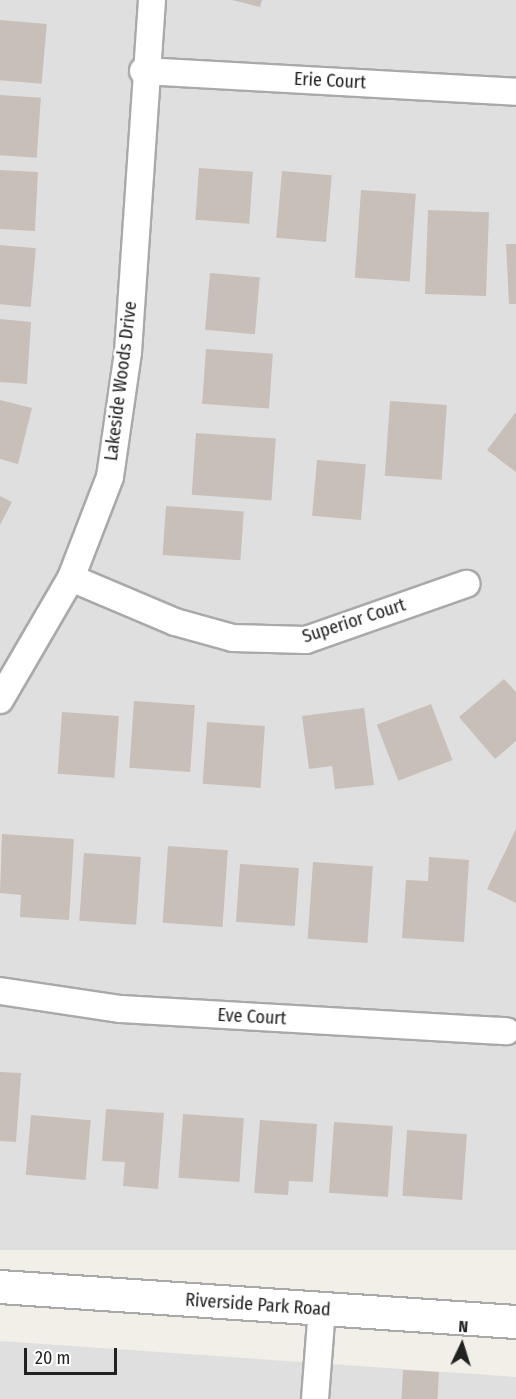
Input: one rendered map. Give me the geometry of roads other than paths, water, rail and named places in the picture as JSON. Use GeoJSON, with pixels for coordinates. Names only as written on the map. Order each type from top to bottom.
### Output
{"type":"FeatureCollection","features":[{"type":"Feature","properties":{"kind":"street","name":"Lakeside Woods Drive"},"geometry":{"type":"LineString","coordinates":[[0,700],[71,578],[110,477],[128,352],[143,70],[152,0]]}},
{"type":"Feature","properties":{"kind":"street","name":"Erie Court"},"geometry":{"type":"LineString","coordinates":[[143,70],[516,92]]}},
{"type":"Feature","properties":{"kind":"street","name":"Superior Court"},"geometry":{"type":"LineString","coordinates":[[71,578],[175,622],[233,638],[306,640],[466,584]]}},
{"type":"Feature","properties":{"kind":"street","name":"Eve Court"},"geometry":{"type":"LineString","coordinates":[[0,992],[121,1009],[506,1031]]}},
{"type":"Feature","properties":{"kind":"street","name":"Riverside Park Road"},"geometry":{"type":"LineString","coordinates":[[0,1287],[516,1322]]}},
{"type":"Feature","properties":{"kind":"street"},"geometry":{"type":"LineString","coordinates":[[315,1399],[322,1310]]}}]}
